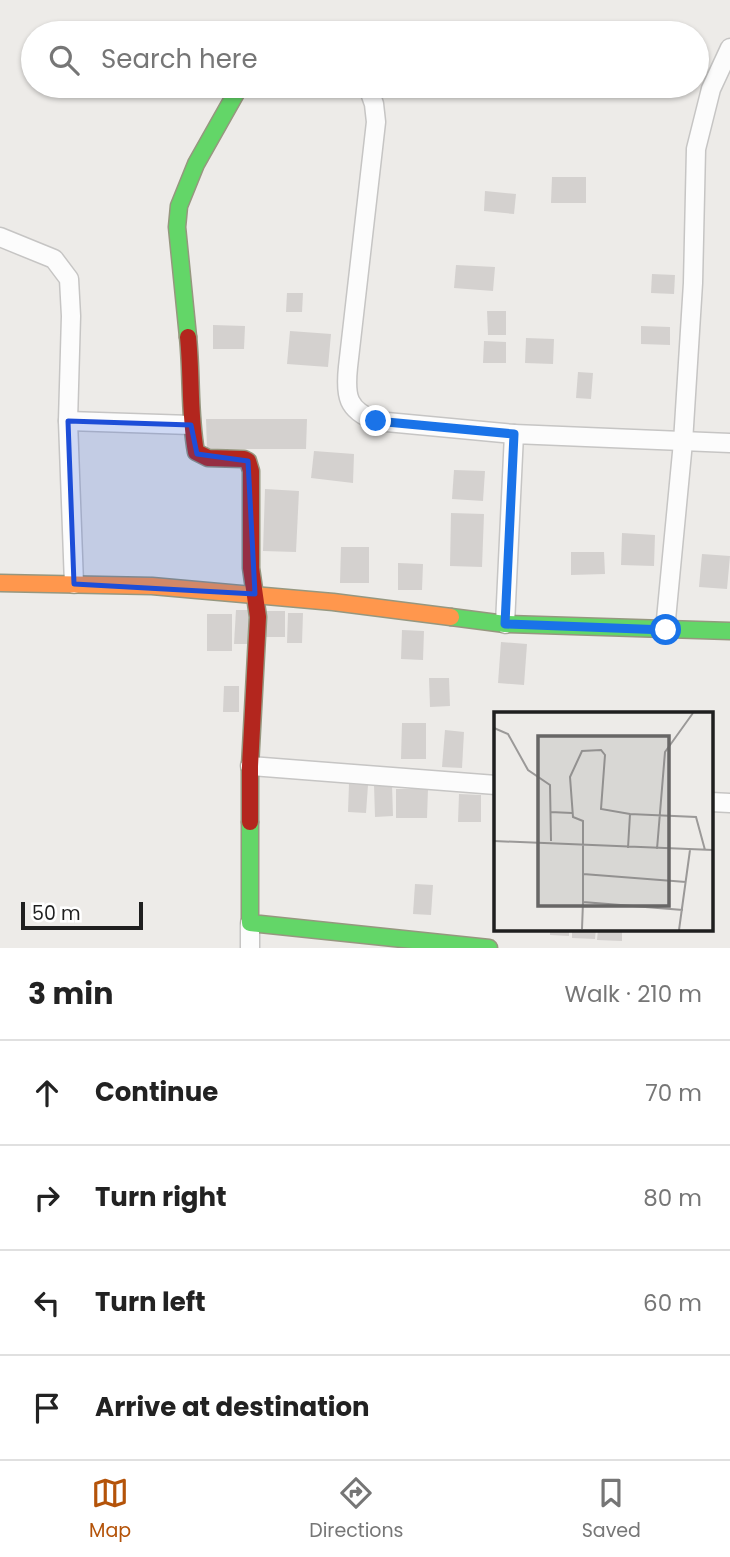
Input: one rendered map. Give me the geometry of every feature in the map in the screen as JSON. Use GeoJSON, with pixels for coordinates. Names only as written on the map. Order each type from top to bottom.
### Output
{"type":"FeatureCollection","features":[{"type":"Feature","properties":{"kind":"street"},"geometry":{"type":"LineString","coordinates":[[709,97],[730,48]]}},
{"type":"Feature","properties":{"kind":"street"},"geometry":{"type":"LineString","coordinates":[[233,98],[196,164],[179,206],[177,227],[192,380],[191,425],[196,452],[208,458],[248,461],[251,471],[251,568],[258,617],[250,766],[250,948]]}},
{"type":"Feature","properties":{"kind":"street"},"geometry":{"type":"LineString","coordinates":[[372,98],[376,122],[346,387],[351,405],[361,415],[376,421],[514,434],[730,443]]}},
{"type":"Feature","properties":{"kind":"street"},"geometry":{"type":"LineString","coordinates":[[666,630],[683,442],[693,283],[696,149],[709,98]]}},
{"type":"Feature","properties":{"kind":"street"},"geometry":{"type":"LineString","coordinates":[[0,237],[54,259],[65,270],[69,279],[71,316],[68,421],[74,584]]}},
{"type":"Feature","properties":{"kind":"street"},"geometry":{"type":"LineString","coordinates":[[68,421],[191,425]]}},
{"type":"Feature","properties":{"kind":"street"},"geometry":{"type":"LineString","coordinates":[[505,624],[514,434]]}},
{"type":"Feature","properties":{"kind":"street"},"geometry":{"type":"LineString","coordinates":[[0,583],[152,586],[256,594],[505,624],[730,631]]}},
{"type":"Feature","properties":{"kind":"street"},"geometry":{"type":"LineString","coordinates":[[250,766],[494,785]]}},
{"type":"Feature","properties":{"kind":"street"},"geometry":{"type":"LineString","coordinates":[[712,802],[730,803]]}},
{"type":"Feature","properties":{"kind":"street"},"geometry":{"type":"LineString","coordinates":[[250,923],[489,948]]}},
{"type":"Feature","properties":{"kind":"highlighted area"},"geometry":{"type":"Polygon","coordinates":[[[68,421],[191,425],[197,454],[248,461],[255,594],[74,584],[68,421]]]}},
{"type":"Feature","properties":{"kind":"building"},"geometry":{"type":"Polygon","coordinates":[[[552,177],[586,177],[586,203],[551,203],[552,177]]]}},
{"type":"Feature","properties":{"kind":"building"},"geometry":{"type":"Polygon","coordinates":[[[485,191],[516,194],[514,214],[484,211],[485,191]]]}},
{"type":"Feature","properties":{"kind":"building"},"geometry":{"type":"Polygon","coordinates":[[[456,265],[495,267],[493,291],[454,288],[456,265]]]}},
{"type":"Feature","properties":{"kind":"building"},"geometry":{"type":"Polygon","coordinates":[[[652,274],[675,275],[674,294],[651,293],[652,274]]]}},
{"type":"Feature","properties":{"kind":"building"},"geometry":{"type":"Polygon","coordinates":[[[287,293],[303,293],[302,312],[286,312],[287,293]]]}},
{"type":"Feature","properties":{"kind":"building"},"geometry":{"type":"Polygon","coordinates":[[[487,311],[506,311],[506,335],[488,335],[487,311]]]}},
{"type":"Feature","properties":{"kind":"building"},"geometry":{"type":"Polygon","coordinates":[[[213,325],[245,326],[244,349],[213,349],[213,325]]]}},
{"type":"Feature","properties":{"kind":"building"},"geometry":{"type":"Polygon","coordinates":[[[641,326],[670,327],[670,345],[641,344],[641,326]]]}},
{"type":"Feature","properties":{"kind":"building"},"geometry":{"type":"Polygon","coordinates":[[[290,331],[331,334],[328,367],[287,364],[290,331]]]}},
{"type":"Feature","properties":{"kind":"building"},"geometry":{"type":"Polygon","coordinates":[[[526,338],[554,339],[553,364],[525,363],[526,338]]]}},
{"type":"Feature","properties":{"kind":"building"},"geometry":{"type":"Polygon","coordinates":[[[484,341],[506,342],[506,363],[483,363],[484,341]]]}},
{"type":"Feature","properties":{"kind":"building"},"geometry":{"type":"Polygon","coordinates":[[[578,372],[593,373],[591,399],[576,398],[578,372]]]}},
{"type":"Feature","properties":{"kind":"building"},"geometry":{"type":"Polygon","coordinates":[[[206,419],[307,419],[306,449],[207,449],[206,419]]]}},
{"type":"Feature","properties":{"kind":"building"},"geometry":{"type":"Polygon","coordinates":[[[314,451],[354,454],[353,483],[311,478],[314,451]]]}},
{"type":"Feature","properties":{"kind":"building"},"geometry":{"type":"Polygon","coordinates":[[[454,470],[485,471],[483,501],[452,499],[454,470]]]}},
{"type":"Feature","properties":{"kind":"building"},"geometry":{"type":"Polygon","coordinates":[[[265,489],[299,491],[296,552],[263,551],[265,489]]]}},
{"type":"Feature","properties":{"kind":"building"},"geometry":{"type":"Polygon","coordinates":[[[451,513],[484,514],[482,567],[450,566],[451,513]]]}},
{"type":"Feature","properties":{"kind":"building"},"geometry":{"type":"Polygon","coordinates":[[[622,533],[655,535],[654,566],[621,565],[622,533]]]}},
{"type":"Feature","properties":{"kind":"building"},"geometry":{"type":"Polygon","coordinates":[[[341,547],[369,547],[369,583],[340,583],[341,547]]]}},
{"type":"Feature","properties":{"kind":"building"},"geometry":{"type":"Polygon","coordinates":[[[571,552],[604,552],[605,574],[571,575],[571,552]]]}},
{"type":"Feature","properties":{"kind":"building"},"geometry":{"type":"Polygon","coordinates":[[[702,554],[730,556],[727,589],[699,587],[702,554]]]}},
{"type":"Feature","properties":{"kind":"building"},"geometry":{"type":"Polygon","coordinates":[[[398,563],[423,564],[422,590],[398,590],[398,563]]]}},
{"type":"Feature","properties":{"kind":"building"},"geometry":{"type":"Polygon","coordinates":[[[236,610],[251,610],[250,644],[234,644],[236,610]]]}},
{"type":"Feature","properties":{"kind":"building"},"geometry":{"type":"Polygon","coordinates":[[[265,611],[285,611],[285,637],[266,637],[265,611]]]}},
{"type":"Feature","properties":{"kind":"building"},"geometry":{"type":"Polygon","coordinates":[[[288,613],[303,613],[302,643],[287,643],[288,613]]]}},
{"type":"Feature","properties":{"kind":"building"},"geometry":{"type":"Polygon","coordinates":[[[207,614],[232,614],[232,651],[207,651],[207,614]]]}},
{"type":"Feature","properties":{"kind":"building"},"geometry":{"type":"Polygon","coordinates":[[[402,630],[424,631],[423,660],[401,659],[402,630]]]}},
{"type":"Feature","properties":{"kind":"building"},"geometry":{"type":"Polygon","coordinates":[[[501,642],[527,644],[524,685],[498,683],[501,642]]]}},
{"type":"Feature","properties":{"kind":"building"},"geometry":{"type":"Polygon","coordinates":[[[429,678],[449,678],[450,706],[430,707],[429,678]]]}},
{"type":"Feature","properties":{"kind":"building"},"geometry":{"type":"Polygon","coordinates":[[[224,686],[239,686],[239,712],[223,712],[224,686]]]}},
{"type":"Feature","properties":{"kind":"building"},"geometry":{"type":"Polygon","coordinates":[[[402,723],[426,723],[426,759],[401,759],[402,723]]]}},
{"type":"Feature","properties":{"kind":"building"},"geometry":{"type":"Polygon","coordinates":[[[445,730],[464,732],[462,768],[442,767],[445,730]]]}},
{"type":"Feature","properties":{"kind":"building"},"geometry":{"type":"Polygon","coordinates":[[[349,784],[368,785],[366,813],[348,812],[349,784]]]}},
{"type":"Feature","properties":{"kind":"building"},"geometry":{"type":"Polygon","coordinates":[[[374,785],[392,785],[393,816],[375,817],[374,785]]]}},
{"type":"Feature","properties":{"kind":"building"},"geometry":{"type":"Polygon","coordinates":[[[396,789],[428,789],[427,818],[396,818],[396,789]]]}},
{"type":"Feature","properties":{"kind":"building"},"geometry":{"type":"Polygon","coordinates":[[[459,794],[481,795],[481,822],[458,822],[459,794]]]}},
{"type":"Feature","properties":{"kind":"building"},"geometry":{"type":"Polygon","coordinates":[[[415,884],[433,885],[431,915],[413,914],[415,884]]]}},
{"type":"Feature","properties":{"kind":"building"},"geometry":{"type":"Polygon","coordinates":[[[550,930],[569,930],[569,936],[550,935],[550,930]]]}},
{"type":"Feature","properties":{"kind":"building"},"geometry":{"type":"Polygon","coordinates":[[[572,930],[596,930],[595,939],[572,938],[572,930]]]}},
{"type":"Feature","properties":{"kind":"building"},"geometry":{"type":"Polygon","coordinates":[[[598,930],[622,930],[622,941],[597,940],[598,930]]]}},
{"type":"Feature","properties":{"kind":"traffic: fast"},"geometry":{"type":"LineString","coordinates":[[188,337],[177,227],[179,206],[196,164],[233,98]]}},
{"type":"Feature","properties":{"kind":"traffic: fast"},"geometry":{"type":"LineString","coordinates":[[451,617],[505,624],[730,631]]}},
{"type":"Feature","properties":{"kind":"traffic: fast"},"geometry":{"type":"LineString","coordinates":[[250,822],[250,923],[489,948]]}},
{"type":"Feature","properties":{"kind":"traffic: slow"},"geometry":{"type":"LineString","coordinates":[[0,583],[152,586],[333,602],[451,617]]}},
{"type":"Feature","properties":{"kind":"traffic: jam"},"geometry":{"type":"LineString","coordinates":[[188,337],[196,452],[208,458],[244,459],[248,461],[251,471],[251,568],[258,617],[250,766],[250,822]]}},
{"type":"Feature","properties":{"kind":"route"},"geometry":{"type":"LineString","coordinates":[[376,421],[514,434],[505,624],[666,630]]}}]}
